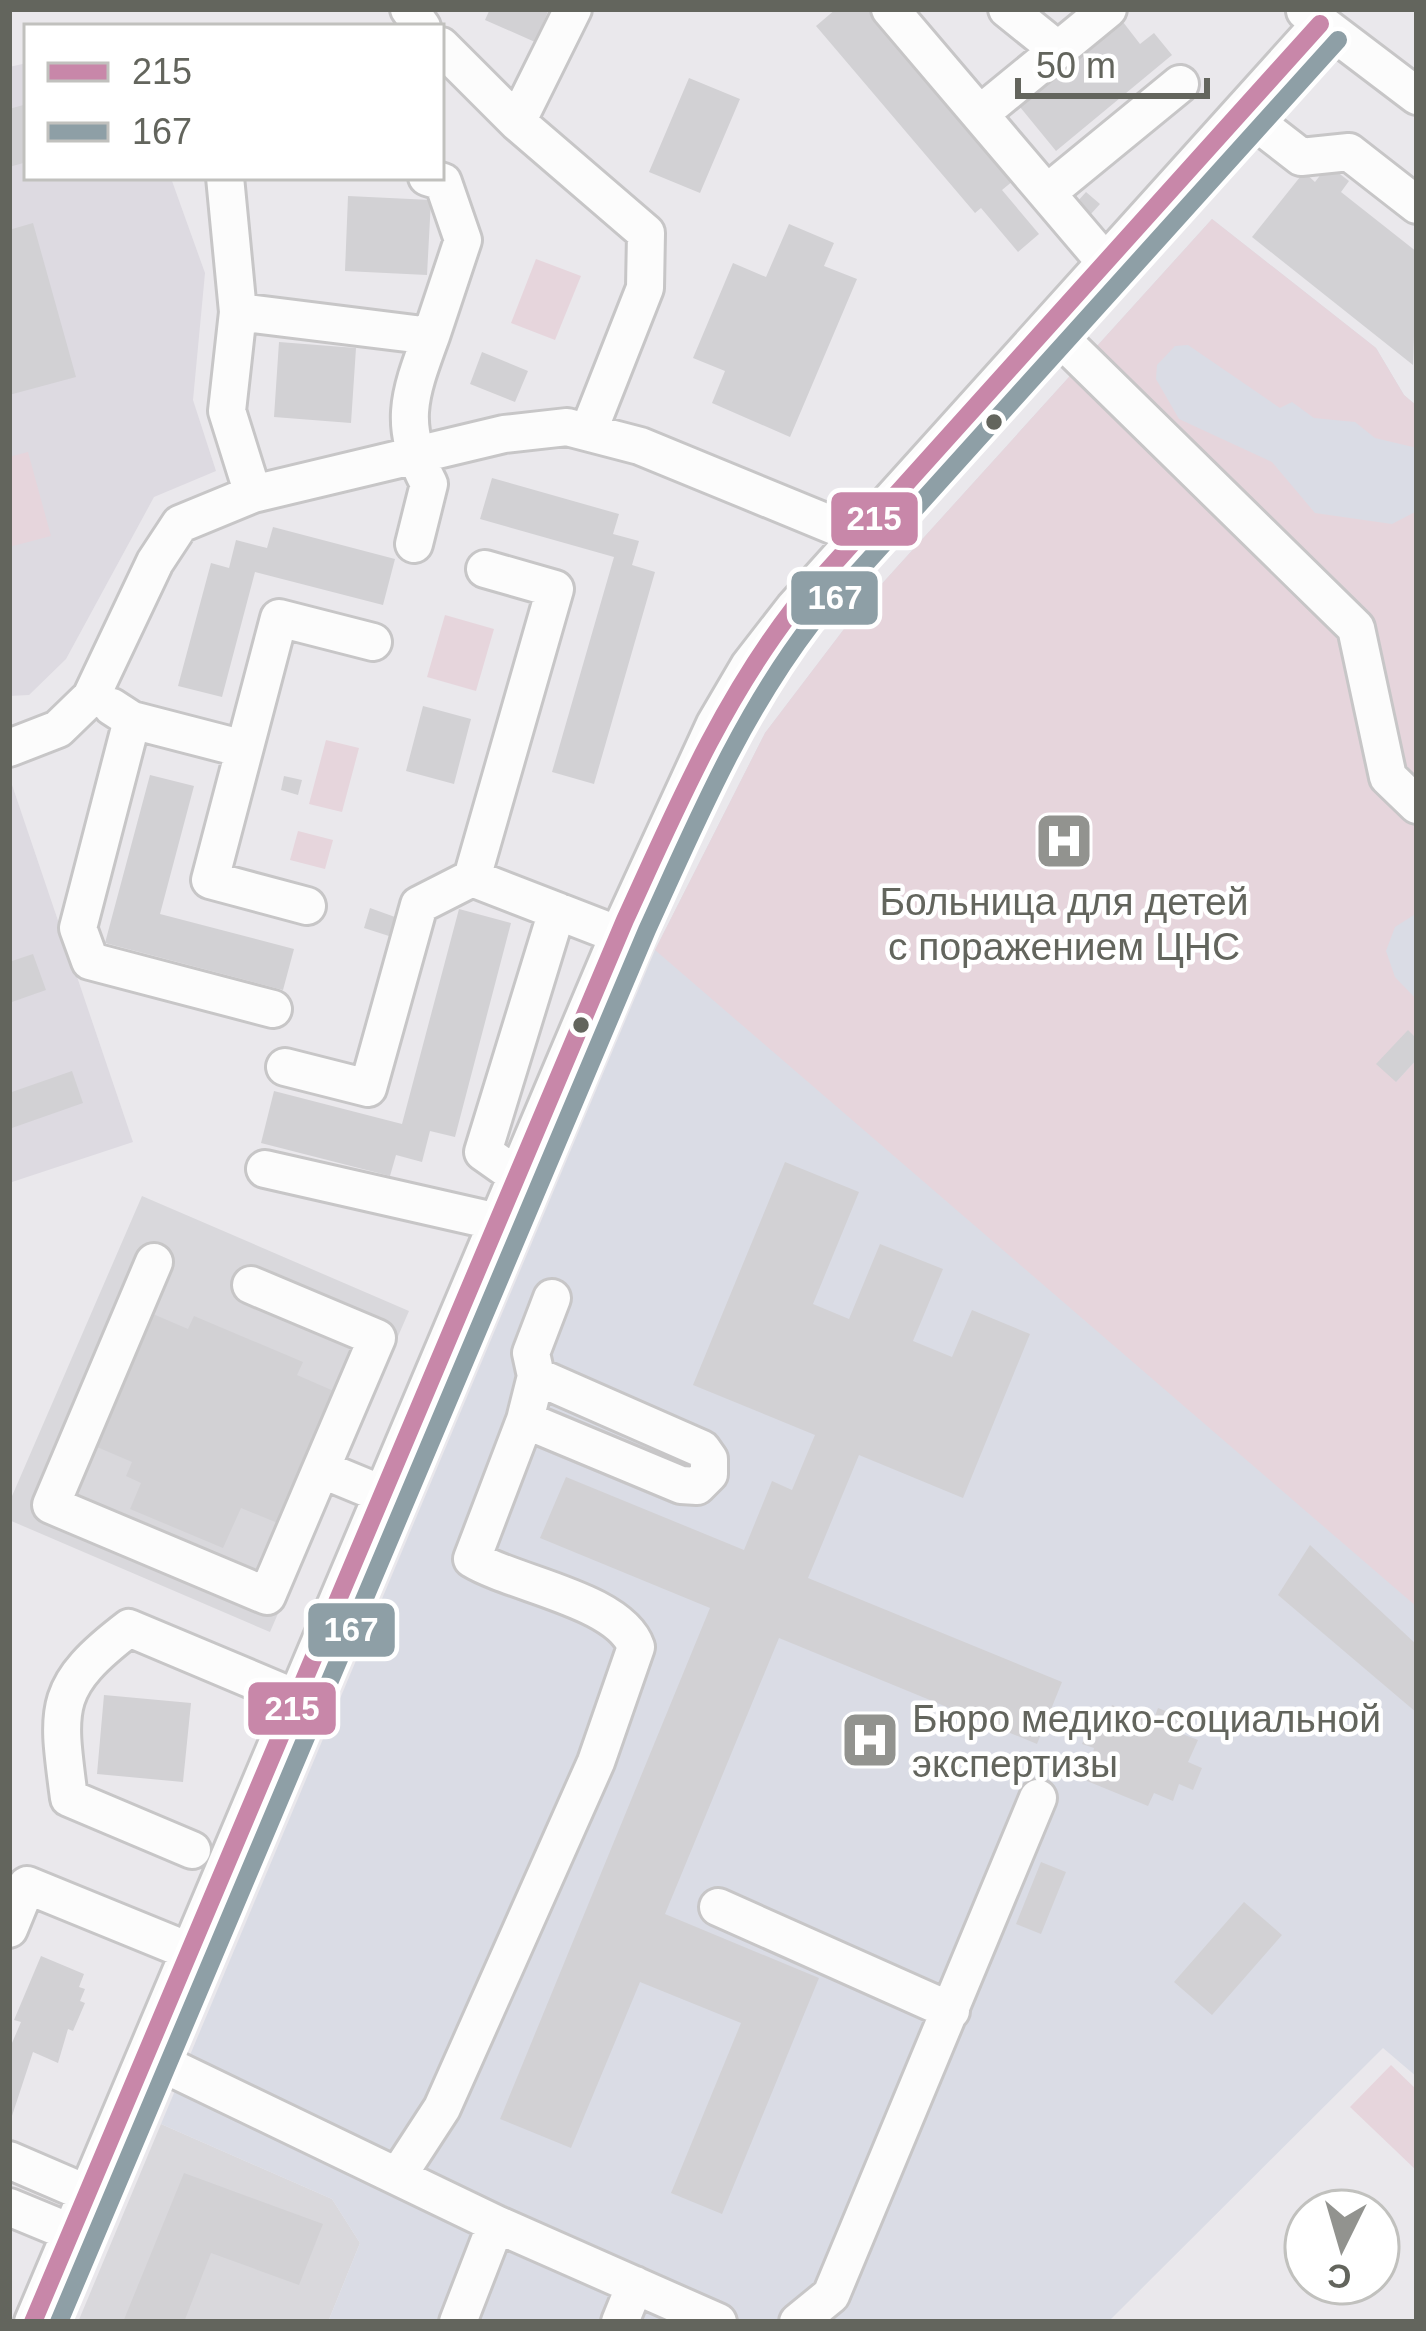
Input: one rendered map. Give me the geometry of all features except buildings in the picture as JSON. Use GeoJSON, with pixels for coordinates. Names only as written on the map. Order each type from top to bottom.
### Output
{"type":"FeatureCollection","features":[{"type":"Feature","properties":{"kind":"street"},"geometry":{"type":"LineString","coordinates":[[518,122],[573,9]]}},
{"type":"Feature","properties":{"kind":"street"},"geometry":{"type":"LineString","coordinates":[[890,9],[1106,263]]}},
{"type":"Feature","properties":{"kind":"street"},"geometry":{"type":"LineString","coordinates":[[1007,9],[1058,50]]}},
{"type":"Feature","properties":{"kind":"street"},"geometry":{"type":"LineString","coordinates":[[980,114],[1108,9]]}},
{"type":"Feature","properties":{"kind":"street"},"geometry":{"type":"LineString","coordinates":[[33,2322],[619,935],[732,694],[769,639],[859,536],[1244,112],[1311,16],[1417,96]]}},
{"type":"Feature","properties":{"kind":"street"},"geometry":{"type":"LineString","coordinates":[[444,49],[518,122],[646,233],[645,288],[589,430]]}},
{"type":"Feature","properties":{"kind":"street"},"geometry":{"type":"LineString","coordinates":[[1047,193],[1180,84]]}},
{"type":"Feature","properties":{"kind":"street"},"geometry":{"type":"LineString","coordinates":[[1244,112],[1301,157],[1349,152],[1417,206]]}},
{"type":"Feature","properties":{"kind":"street"},"geometry":{"type":"LineString","coordinates":[[225,180],[238,312],[227,412],[253,494]]}},
{"type":"Feature","properties":{"kind":"street"},"geometry":{"type":"LineString","coordinates":[[414,544],[428,484],[415,457],[407,403],[463,240],[443,182],[437,180]]}},
{"type":"Feature","properties":{"kind":"street"},"geometry":{"type":"LineString","coordinates":[[238,312],[431,336]]}},
{"type":"Feature","properties":{"kind":"street"},"geometry":{"type":"LineString","coordinates":[[1049,327],[1356,628],[1388,777],[1417,805]]}},
{"type":"Feature","properties":{"kind":"street"},"geometry":{"type":"LineString","coordinates":[[9,748],[58,729],[91,697],[168,538],[197,514],[253,494],[536,428],[589,430],[859,536]]}},
{"type":"Feature","properties":{"kind":"street"},"geometry":{"type":"LineString","coordinates":[[472,878],[555,590],[485,569]]}},
{"type":"Feature","properties":{"kind":"street"},"geometry":{"type":"LineString","coordinates":[[307,906],[210,880],[279,618],[373,642]]}},
{"type":"Feature","properties":{"kind":"street"},"geometry":{"type":"LineString","coordinates":[[91,697],[132,720],[244,749]]}},
{"type":"Feature","properties":{"kind":"street"},"geometry":{"type":"LineString","coordinates":[[132,720],[78,928],[90,961],[273,1009]]}},
{"type":"Feature","properties":{"kind":"street"},"geometry":{"type":"LineString","coordinates":[[285,1067],[368,1088],[419,904],[472,878],[619,935]]}},
{"type":"Feature","properties":{"kind":"street"},"geometry":{"type":"LineString","coordinates":[[518,1177],[483,1152],[557,911]]}},
{"type":"Feature","properties":{"kind":"street"},"geometry":{"type":"LineString","coordinates":[[265,1169],[499,1222]]}},
{"type":"Feature","properties":{"kind":"street"},"geometry":{"type":"LineString","coordinates":[[154,1262],[51,1504],[267,1596],[377,1338],[251,1285]]}},
{"type":"Feature","properties":{"kind":"street"},"geometry":{"type":"LineString","coordinates":[[399,2174],[442,2108],[596,1762],[636,1647],[632,1634],[608,1615],[472,1559],[525,1420],[536,1376],[531,1354],[552,1298]]}},
{"type":"Feature","properties":{"kind":"street"},"geometry":{"type":"LineString","coordinates":[[525,1420],[645,1470],[667,1460],[664,1432],[536,1376]]}},
{"type":"Feature","properties":{"kind":"street"},"geometry":{"type":"LineString","coordinates":[[321,1469],[383,1495]]}},
{"type":"Feature","properties":{"kind":"street"},"geometry":{"type":"LineString","coordinates":[[192,1850],[69,1798],[58,1718],[81,1665],[128,1628],[298,1700]]}},
{"type":"Feature","properties":{"kind":"street"},"geometry":{"type":"LineString","coordinates":[[798,2322],[831,2296],[1038,1798]]}},
{"type":"Feature","properties":{"kind":"street"},"geometry":{"type":"LineString","coordinates":[[9,1929],[27,1885],[191,1952]]}},
{"type":"Feature","properties":{"kind":"street"},"geometry":{"type":"LineString","coordinates":[[718,1906],[951,2011]]}},
{"type":"Feature","properties":{"kind":"street"},"geometry":{"type":"LineString","coordinates":[[147,2056],[496,2224],[718,2322]]}},
{"type":"Feature","properties":{"kind":"street"},"geometry":{"type":"LineString","coordinates":[[9,2160],[88,2194]]}},
{"type":"Feature","properties":{"kind":"street"},"geometry":{"type":"LineString","coordinates":[[9,2207],[72,2233]]}},
{"type":"Feature","properties":{"kind":"street"},"geometry":{"type":"LineString","coordinates":[[458,2322],[496,2224]]}},
{"type":"Feature","properties":{"kind":"street"},"geometry":{"type":"LineString","coordinates":[[620,2322],[634,2285]]}},
{"type":"Feature","properties":{"kind":"shaded area"},"geometry":{"type":"Polygon","coordinates":[[[24,64],[24,180],[174,180],[205,273],[193,400],[216,471],[154,497],[66,659],[29,695],[9,696],[9,67],[24,64]]]}},
{"type":"Feature","properties":{"kind":"shaded area","name":"Бюро медико-социальной экспертизы"},"geometry":{"type":"Polygon","coordinates":[[[1212,219],[1376,348],[1404,395],[1417,406],[1417,2077],[1383,2048],[1108,2322],[328,2322],[360,2243],[332,2199],[161,2124],[655,950],[765,733],[860,608],[1212,219]]]}},
{"type":"Feature","properties":{"kind":"shaded area","name":"Больница для детей с поражением ЦНС"},"geometry":{"type":"Polygon","coordinates":[[[1212,219],[1376,348],[1404,395],[1417,406],[1417,448],[1375,438],[1355,422],[1314,418],[1292,402],[1280,408],[1188,345],[1175,346],[1157,365],[1156,379],[1179,419],[1272,462],[1315,513],[1392,524],[1417,511],[1417,913],[1395,927],[1386,951],[1395,977],[1417,1000],[1417,1039],[1407,1031],[1396,1082],[1417,1059],[1417,1607],[655,950],[765,733],[860,608],[1212,219]]]}},
{"type":"Feature","properties":{"kind":"shaded area"},"geometry":{"type":"Polygon","coordinates":[[[536,259],[581,276],[555,340],[511,323],[536,259]]]}},
{"type":"Feature","properties":{"kind":"shaded area"},"geometry":{"type":"Polygon","coordinates":[[[28,452],[51,536],[9,547],[9,457],[28,452]]]}},
{"type":"Feature","properties":{"kind":"shaded area"},"geometry":{"type":"Polygon","coordinates":[[[445,615],[494,629],[476,691],[427,677],[445,615]]]}},
{"type":"Feature","properties":{"kind":"shaded area"},"geometry":{"type":"Polygon","coordinates":[[[326,740],[359,748],[342,812],[309,804],[326,740]]]}},
{"type":"Feature","properties":{"kind":"shaded area"},"geometry":{"type":"Polygon","coordinates":[[[9,776],[133,1142],[9,1183],[9,776]]]}},
{"type":"Feature","properties":{"kind":"shaded area"},"geometry":{"type":"Polygon","coordinates":[[[298,831],[333,840],[325,869],[290,860],[298,831]]]}},
{"type":"Feature","properties":{"kind":"shaded area"},"geometry":{"type":"Polygon","coordinates":[[[142,1196],[409,1311],[270,1632],[9,1520],[9,1503],[142,1196]]]}},
{"type":"Feature","properties":{"kind":"shaded area"},"geometry":{"type":"Polygon","coordinates":[[[1391,2065],[1417,2090],[1417,2171],[1350,2107],[1391,2065]]]}},
{"type":"Feature","properties":{"kind":"shaded area"},"geometry":{"type":"Polygon","coordinates":[[[161,2124],[332,2199],[360,2243],[328,2322],[78,2322],[161,2124]]]}},
{"type":"Feature","properties":{"kind":"transit line","name":"215"},"geometry":{"type":"LineString","coordinates":[[33,2322],[625,920],[721,720],[794,608],[1320,24]]}},
{"type":"Feature","properties":{"kind":"transit line","name":"167"},"geometry":{"type":"LineString","coordinates":[[59,2322],[647,930],[741,733],[812,623],[1338,40]]}},
{"type":"Feature","properties":{"kind":"place","name":"Больница для детей с поражением ЦНС"},"geometry":{"type":"Point","coordinates":[1064,841]}},
{"type":"Feature","properties":{"kind":"place","name":"Бюро медико-социальной экспертизы"},"geometry":{"type":"Point","coordinates":[870,1740]}}]}
